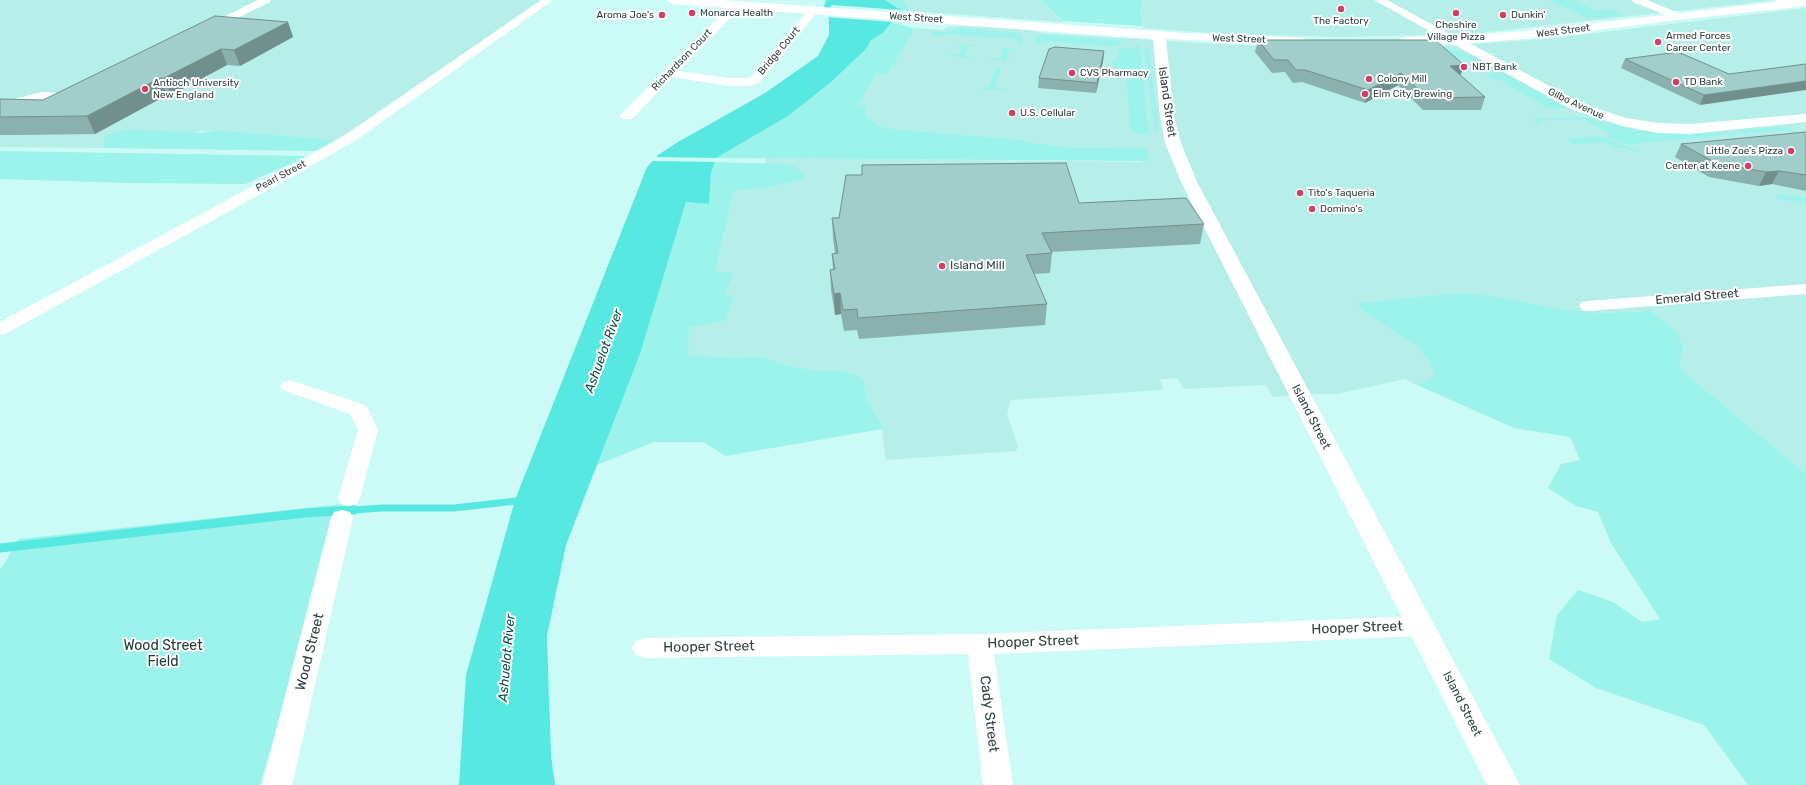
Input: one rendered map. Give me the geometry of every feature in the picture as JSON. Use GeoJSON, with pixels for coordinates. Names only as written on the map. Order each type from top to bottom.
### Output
{"type":"FeatureCollection","features":[{"type":"Feature","properties":{"kind":"street"},"geometry":{"type":"LineString","coordinates":[[198,34],[266,0]]}},
{"type":"Feature","properties":{"kind":"street","name":"Pearl Street"},"geometry":{"type":"LineString","coordinates":[[0,329],[292,171],[353,136],[548,0]]}},
{"type":"Feature","properties":{"kind":"street","name":"West Street"},"geometry":{"type":"LineString","coordinates":[[672,0],[1159,35],[1313,41]]}},
{"type":"Feature","properties":{"kind":"street"},"geometry":{"type":"LineString","coordinates":[[1379,0],[1453,40]]}},
{"type":"Feature","properties":{"kind":"street"},"geometry":{"type":"LineString","coordinates":[[1638,0],[1677,16]]}},
{"type":"Feature","properties":{"kind":"street","name":"West Street"},"geometry":{"type":"LineString","coordinates":[[1396,42],[1453,40],[1536,34],[1785,2],[1806,2]]}},
{"type":"Feature","properties":{"kind":"street","name":"Richardson Court"},"geometry":{"type":"LineString","coordinates":[[627,116],[737,5]]}},
{"type":"Feature","properties":{"kind":"street","name":"Bridge Court"},"geometry":{"type":"LineString","coordinates":[[669,73],[728,82],[750,82],[756,80],[814,10]]}},
{"type":"Feature","properties":{"kind":"street","name":"Island Street"},"geometry":{"type":"LineString","coordinates":[[1159,35],[1167,116],[1172,141],[1190,182],[1382,554],[1504,785]]}},
{"type":"Feature","properties":{"kind":"street","name":"Gilbo Avenue"},"geometry":{"type":"LineString","coordinates":[[1453,40],[1578,106],[1623,122],[1658,128],[1690,129],[1806,118]]}},
{"type":"Feature","properties":{"kind":"street"},"geometry":{"type":"LineString","coordinates":[[60,98],[73,94]]}},
{"type":"Feature","properties":{"kind":"street","name":"Emerald Street"},"geometry":{"type":"LineString","coordinates":[[1588,306],[1806,289]]}},
{"type":"Feature","properties":{"kind":"street","name":"Wood Street"},"geometry":{"type":"LineString","coordinates":[[277,785],[346,508],[368,430],[358,410],[290,386]]}},
{"type":"Feature","properties":{"kind":"street","name":"Hooper Street"},"geometry":{"type":"LineString","coordinates":[[645,648],[980,644],[1421,626]]}},
{"type":"Feature","properties":{"kind":"street","name":"Cady Street"},"geometry":{"type":"LineString","coordinates":[[980,644],[998,785]]}},
{"type":"Feature","properties":{"kind":"shaded area"},"geometry":{"type":"Polygon","coordinates":[[[0,0],[542,0],[390,106],[336,140],[215,130],[103,142],[102,148],[0,147],[0,0]]]}},
{"type":"Feature","properties":{"kind":"shaded area"},"geometry":{"type":"Polygon","coordinates":[[[904,0],[1040,0],[1063,22],[910,11],[904,0]]]}},
{"type":"Feature","properties":{"kind":"shaded area"},"geometry":{"type":"Polygon","coordinates":[[[1141,0],[1776,0],[1468,34],[1341,37],[1227,34],[1143,28],[1141,0]]]}},
{"type":"Feature","properties":{"kind":"shaded area"},"geometry":{"type":"Polygon","coordinates":[[[1806,8],[1806,474],[1679,368],[1684,347],[1676,331],[1651,311],[1601,313],[1555,308],[1489,295],[1457,293],[1357,303],[1365,312],[1417,346],[1429,362],[1435,377],[1417,385],[1405,379],[1337,394],[1273,397],[1266,385],[1184,389],[1177,378],[1160,380],[1163,389],[1161,390],[1012,400],[1010,402],[1007,414],[1018,446],[1016,451],[886,460],[881,424],[868,401],[863,378],[846,371],[817,371],[790,366],[762,357],[687,356],[689,326],[725,321],[733,295],[724,296],[715,271],[734,191],[771,187],[805,179],[783,164],[765,164],[766,158],[1142,162],[1140,147],[1074,148],[1024,142],[1024,140],[894,129],[879,126],[866,116],[858,106],[877,73],[889,73],[915,28],[943,30],[947,27],[959,26],[1018,29],[1041,33],[1232,45],[1330,48],[1432,47],[1545,39],[1806,8]]]}},
{"type":"Feature","properties":{"kind":"green space"},"geometry":{"type":"Polygon","coordinates":[[[885,0],[904,0],[910,11],[901,10],[885,0]]]}},
{"type":"Feature","properties":{"kind":"green space"},"geometry":{"type":"Polygon","coordinates":[[[1040,0],[1141,0],[1142,26],[1063,21],[1040,0]]]}},
{"type":"Feature","properties":{"kind":"green space"},"geometry":{"type":"Polygon","coordinates":[[[1549,0],[1574,0],[1593,10],[1611,9],[1625,15],[1589,19],[1549,0]]]}},
{"type":"Feature","properties":{"kind":"green space"},"geometry":{"type":"Polygon","coordinates":[[[892,22],[915,29],[888,74],[877,73],[858,106],[866,107],[866,116],[879,126],[894,129],[1024,140],[1025,142],[1074,148],[1140,147],[1148,149],[1148,161],[716,158],[788,116],[830,83],[866,49],[871,40],[883,33],[892,22]]]}},
{"type":"Feature","properties":{"kind":"green space"},"geometry":{"type":"Polygon","coordinates":[[[960,28],[1019,33],[1023,39],[1022,42],[1019,43],[1017,42],[1017,39],[944,34],[936,37],[932,36],[934,31],[944,32],[960,28]]]}},
{"type":"Feature","properties":{"kind":"green space"},"geometry":{"type":"Polygon","coordinates":[[[1043,35],[1132,42],[1118,41],[1123,43],[1111,48],[1109,46],[1042,41],[1040,45],[1036,45],[1035,43],[1037,37],[1043,35]]]}},
{"type":"Feature","properties":{"kind":"green space"},"geometry":{"type":"Polygon","coordinates":[[[1134,44],[1139,45],[1140,47],[1149,134],[1136,134],[1130,129],[1127,80],[1114,67],[1111,61],[1117,61],[1117,50],[1128,47],[1138,49],[1134,44]]]}},
{"type":"Feature","properties":{"kind":"green space"},"geometry":{"type":"Polygon","coordinates":[[[954,45],[978,46],[968,46],[965,56],[973,57],[972,58],[948,56],[959,55],[962,46],[954,45]]]}},
{"type":"Feature","properties":{"kind":"green space"},"geometry":{"type":"Polygon","coordinates":[[[995,47],[1019,49],[1009,49],[1006,59],[1015,61],[990,60],[990,58],[1001,58],[1003,49],[995,47]]]}},
{"type":"Feature","properties":{"kind":"green space"},"geometry":{"type":"Polygon","coordinates":[[[1144,47],[1148,47],[1159,129],[1155,132],[1144,47]]]}},
{"type":"Feature","properties":{"kind":"green space"},"geometry":{"type":"Polygon","coordinates":[[[1441,48],[1471,55],[1567,108],[1548,108],[1498,79],[1493,79],[1483,75],[1493,74],[1471,60],[1444,57],[1441,48]]]}},
{"type":"Feature","properties":{"kind":"green space"},"geometry":{"type":"Polygon","coordinates":[[[995,68],[1001,68],[995,88],[1005,89],[1004,91],[978,88],[989,87],[995,68]]]}},
{"type":"Feature","properties":{"kind":"green space"},"geometry":{"type":"Polygon","coordinates":[[[1586,117],[1626,128],[1648,132],[1685,134],[1733,131],[1739,134],[1631,144],[1633,146],[1613,140],[1606,136],[1612,135],[1583,119],[1538,121],[1540,123],[1538,124],[1532,119],[1586,117]]]}},
{"type":"Feature","properties":{"kind":"green space"},"geometry":{"type":"Polygon","coordinates":[[[1782,127],[1800,133],[1794,134],[1786,130],[1743,134],[1737,130],[1782,127]]]}},
{"type":"Feature","properties":{"kind":"green space"},"geometry":{"type":"Polygon","coordinates":[[[128,129],[201,133],[215,130],[336,140],[317,151],[103,148],[103,142],[107,135],[128,129]]]}},
{"type":"Feature","properties":{"kind":"green space"},"geometry":{"type":"Polygon","coordinates":[[[1602,136],[1616,143],[1644,152],[1613,147],[1606,143],[1573,144],[1566,139],[1602,136]]]}},
{"type":"Feature","properties":{"kind":"green space"},"geometry":{"type":"Polygon","coordinates":[[[0,151],[306,157],[245,184],[128,183],[0,179],[0,151]]]}},
{"type":"Feature","properties":{"kind":"green space"},"geometry":{"type":"Polygon","coordinates":[[[715,162],[783,164],[794,166],[804,174],[805,179],[771,187],[734,191],[715,271],[734,273],[724,295],[734,295],[725,321],[689,327],[688,356],[762,357],[790,366],[817,371],[846,371],[863,378],[868,401],[881,424],[882,429],[726,456],[703,442],[654,442],[597,465],[640,354],[686,202],[709,204],[711,173],[715,162]]]}},
{"type":"Feature","properties":{"kind":"green space"},"geometry":{"type":"Polygon","coordinates":[[[1779,194],[1806,198],[1806,204],[1800,201],[1780,200],[1775,196],[1779,194]]]}},
{"type":"Feature","properties":{"kind":"green space"},"geometry":{"type":"Polygon","coordinates":[[[1457,293],[1489,295],[1555,308],[1601,313],[1651,311],[1676,331],[1684,347],[1679,368],[1806,474],[1806,785],[1748,785],[1704,725],[1596,688],[1549,659],[1557,615],[1578,590],[1613,602],[1642,622],[1660,619],[1611,543],[1598,512],[1576,506],[1548,488],[1561,464],[1580,460],[1570,437],[1514,428],[1417,385],[1435,377],[1429,362],[1417,346],[1364,312],[1356,303],[1457,293]]]}},
{"type":"Feature","properties":{"kind":"green space","name":"Wood Street Field"},"geometry":{"type":"Polygon","coordinates":[[[343,504],[260,785],[0,785],[0,570],[19,539],[343,504]]]}},
{"type":"Feature","properties":{"kind":"water","name":"Ashuelot River"},"geometry":{"type":"Polygon","coordinates":[[[826,0],[885,0],[901,10],[883,33],[871,40],[866,49],[830,83],[788,116],[716,158],[711,173],[709,204],[686,202],[640,354],[566,545],[547,636],[551,755],[555,785],[459,785],[466,675],[515,500],[647,167],[658,155],[678,142],[765,93],[818,56],[829,35],[829,19],[824,6],[826,0]]]}},
{"type":"Feature","properties":{"kind":"pier"},"geometry":{"type":"Polygon","coordinates":[[[832,5],[901,10],[893,22],[826,17],[825,14],[832,5]]]}},
{"type":"Feature","properties":{"kind":"pier"},"geometry":{"type":"Polygon","coordinates":[[[653,157],[719,158],[717,162],[651,161],[653,157]]]}},
{"type":"Feature","properties":{"kind":"building"},"geometry":{"type":"Polygon","coordinates":[[[215,16],[288,22],[234,50],[221,49],[164,78],[160,78],[87,116],[0,117],[0,99],[43,100],[215,16]]]}},
{"type":"Feature","properties":{"kind":"building"},"geometry":{"type":"Polygon","coordinates":[[[1258,40],[1435,40],[1464,65],[1450,66],[1485,97],[1427,98],[1401,73],[1368,90],[1305,70],[1296,70],[1288,60],[1274,60],[1258,40]]]}},
{"type":"Feature","properties":{"kind":"building","name":"CVS Pharmacy"},"geometry":{"type":"Polygon","coordinates":[[[1055,47],[1104,51],[1097,83],[1039,78],[1049,49],[1055,47]]]}},
{"type":"Feature","properties":{"kind":"building"},"geometry":{"type":"Polygon","coordinates":[[[1678,52],[1729,74],[1806,64],[1806,81],[1704,95],[1625,59],[1678,52]]]}},
{"type":"Feature","properties":{"kind":"building"},"geometry":{"type":"Polygon","coordinates":[[[1806,132],[1806,175],[1779,171],[1766,172],[1716,163],[1681,144],[1806,132]]]}},
{"type":"Feature","properties":{"kind":"building","name":"Island Mill"},"geometry":{"type":"Polygon","coordinates":[[[1066,163],[1079,203],[1186,198],[1204,224],[1042,233],[1052,253],[1026,255],[1047,304],[858,318],[857,309],[843,310],[840,293],[834,294],[830,270],[835,269],[832,254],[838,253],[832,218],[839,218],[846,175],[862,175],[862,165],[1066,163]]]}},
{"type":"Feature","properties":{"kind":"waterway"},"geometry":{"type":"LineString","coordinates":[[349,510],[382,508],[454,508],[525,500]]}},
{"type":"Feature","properties":{"kind":"waterway"},"geometry":{"type":"LineString","coordinates":[[0,548],[305,513],[349,510]]}},
{"type":"Feature","properties":{"kind":"waterway"},"geometry":{"type":"LineString","coordinates":[[339,511],[349,510]]}},
{"type":"Feature","properties":{"kind":"waterway"},"geometry":{"type":"LineString","coordinates":[[349,510],[354,510]]}},
{"type":"Feature","properties":{"kind":"place","name":"The Factory"},"geometry":{"type":"Point","coordinates":[1341,9]}},
{"type":"Feature","properties":{"kind":"place","name":"Monarca Health"},"geometry":{"type":"Point","coordinates":[692,13]}},
{"type":"Feature","properties":{"kind":"place","name":"Cheshire Village Pizza"},"geometry":{"type":"Point","coordinates":[1456,13]}},
{"type":"Feature","properties":{"kind":"place","name":"Aroma Joe's"},"geometry":{"type":"Point","coordinates":[662,15]}},
{"type":"Feature","properties":{"kind":"place","name":"Dunkin'"},"geometry":{"type":"Point","coordinates":[1503,15]}},
{"type":"Feature","properties":{"kind":"place","name":"Armed Forces Career Center"},"geometry":{"type":"Point","coordinates":[1658,42]}},
{"type":"Feature","properties":{"kind":"place","name":"NBT Bank"},"geometry":{"type":"Point","coordinates":[1464,67]}},
{"type":"Feature","properties":{"kind":"place","name":"CVS Pharmacy"},"geometry":{"type":"Point","coordinates":[1072,73]}},
{"type":"Feature","properties":{"kind":"place","name":"Colony Mill"},"geometry":{"type":"Point","coordinates":[1369,79]}},
{"type":"Feature","properties":{"kind":"place","name":"TD Bank"},"geometry":{"type":"Point","coordinates":[1676,82]}},
{"type":"Feature","properties":{"kind":"place","name":"Antioch University New England"},"geometry":{"type":"Point","coordinates":[145,89]}},
{"type":"Feature","properties":{"kind":"place","name":"Elm City Brewing"},"geometry":{"type":"Point","coordinates":[1365,94]}},
{"type":"Feature","properties":{"kind":"place","name":"U.S. Cellular"},"geometry":{"type":"Point","coordinates":[1012,113]}},
{"type":"Feature","properties":{"kind":"place","name":"Little Zoe's Pizza"},"geometry":{"type":"Point","coordinates":[1791,151]}},
{"type":"Feature","properties":{"kind":"place","name":"Center at Keene"},"geometry":{"type":"Point","coordinates":[1748,166]}},
{"type":"Feature","properties":{"kind":"place","name":"Tito's Taqueria"},"geometry":{"type":"Point","coordinates":[1300,193]}},
{"type":"Feature","properties":{"kind":"place","name":"Domino's"},"geometry":{"type":"Point","coordinates":[1312,209]}},
{"type":"Feature","properties":{"kind":"place","name":"Island Mill"},"geometry":{"type":"Point","coordinates":[942,266]}}]}
